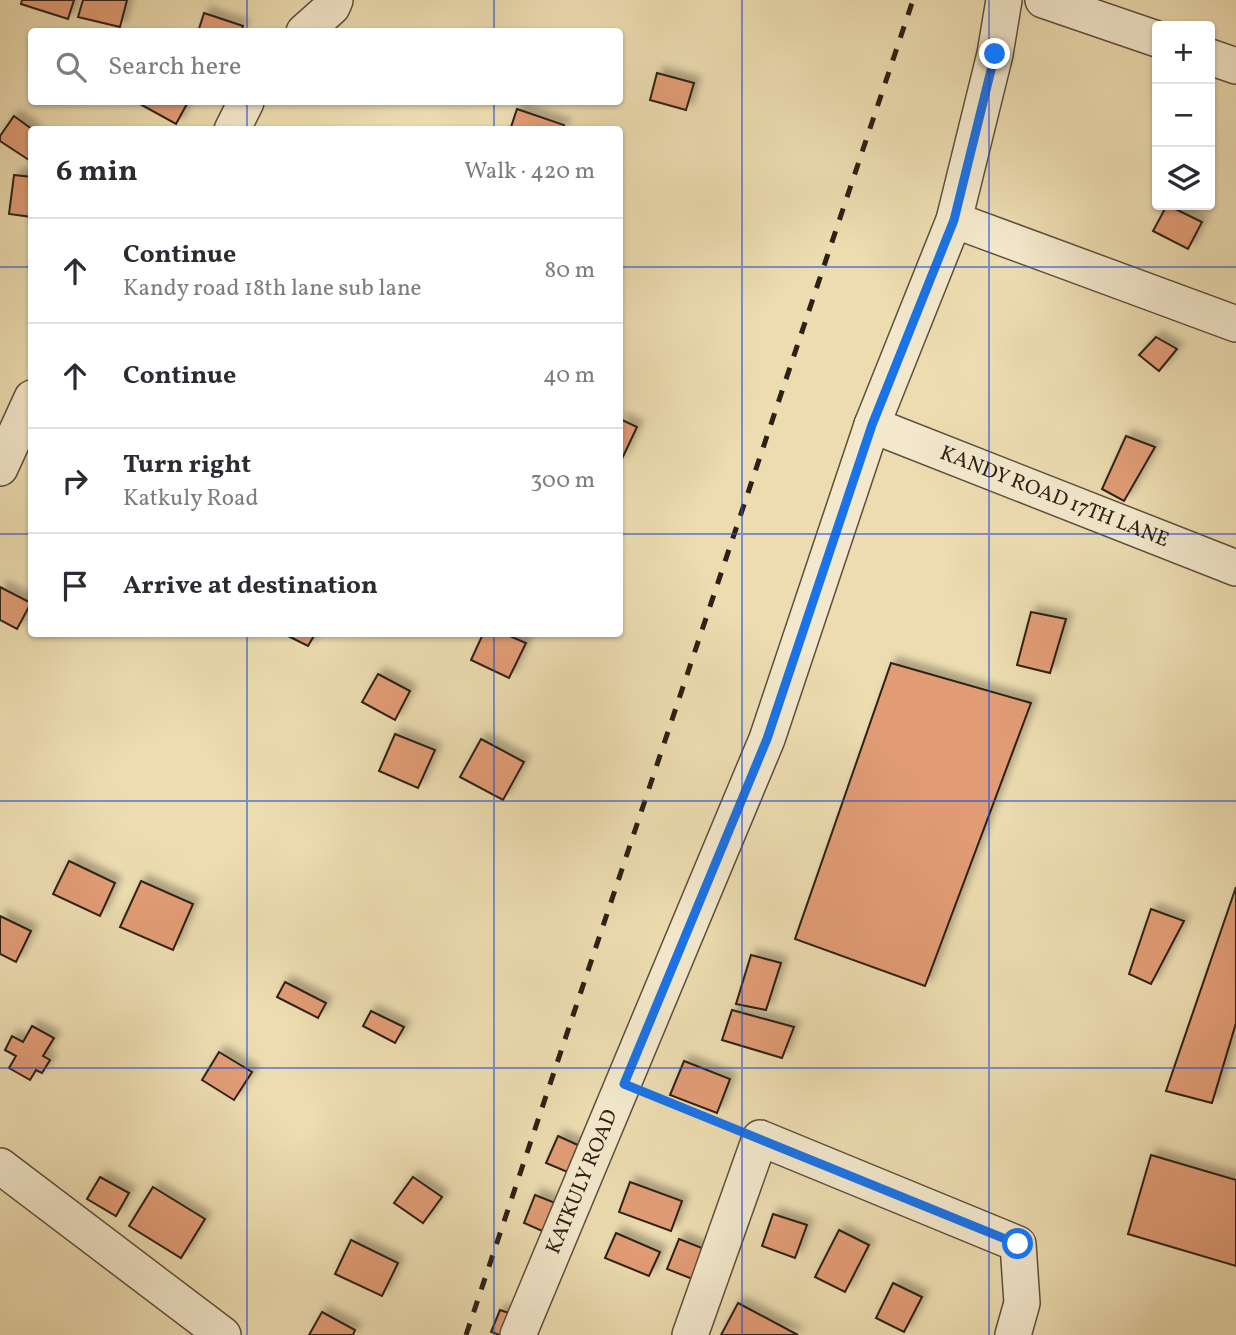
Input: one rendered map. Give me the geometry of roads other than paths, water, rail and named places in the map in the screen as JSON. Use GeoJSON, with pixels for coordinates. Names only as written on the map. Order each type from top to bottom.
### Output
{"type":"FeatureCollection","features":[{"type":"Feature","properties":{"kind":"street"},"geometry":{"type":"LineString","coordinates":[[308,28],[332,7],[335,0]]}},
{"type":"Feature","properties":{"kind":"street","name":"KATKULY ROAD"},"geometry":{"type":"LineString","coordinates":[[518,1335],[767,739],[872,425],[954,220],[995,54],[1004,0]]}},
{"type":"Feature","properties":{"kind":"street"},"geometry":{"type":"LineString","coordinates":[[1043,0],[1152,37]]}},
{"type":"Feature","properties":{"kind":"street"},"geometry":{"type":"LineString","coordinates":[[1215,59],[1236,66]]}},
{"type":"Feature","properties":{"kind":"street"},"geometry":{"type":"LineString","coordinates":[[234,126],[244,105]]}},
{"type":"Feature","properties":{"kind":"street"},"geometry":{"type":"LineString","coordinates":[[954,220],[1236,324]]}},
{"type":"Feature","properties":{"kind":"street"},"geometry":{"type":"LineString","coordinates":[[0,468],[28,407]]}},
{"type":"Feature","properties":{"kind":"street","name":"KANDY ROAD 17TH LANE"},"geometry":{"type":"LineString","coordinates":[[872,425],[1236,568]]}},
{"type":"Feature","properties":{"kind":"street"},"geometry":{"type":"LineString","coordinates":[[690,1335],[760,1139],[1018,1244],[1022,1303],[1013,1335]]}},
{"type":"Feature","properties":{"kind":"street"},"geometry":{"type":"LineString","coordinates":[[0,1166],[223,1335]]}},
{"type":"Feature","properties":{"kind":"railway"},"geometry":{"type":"LineString","coordinates":[[466,1335],[913,0]]}}]}
